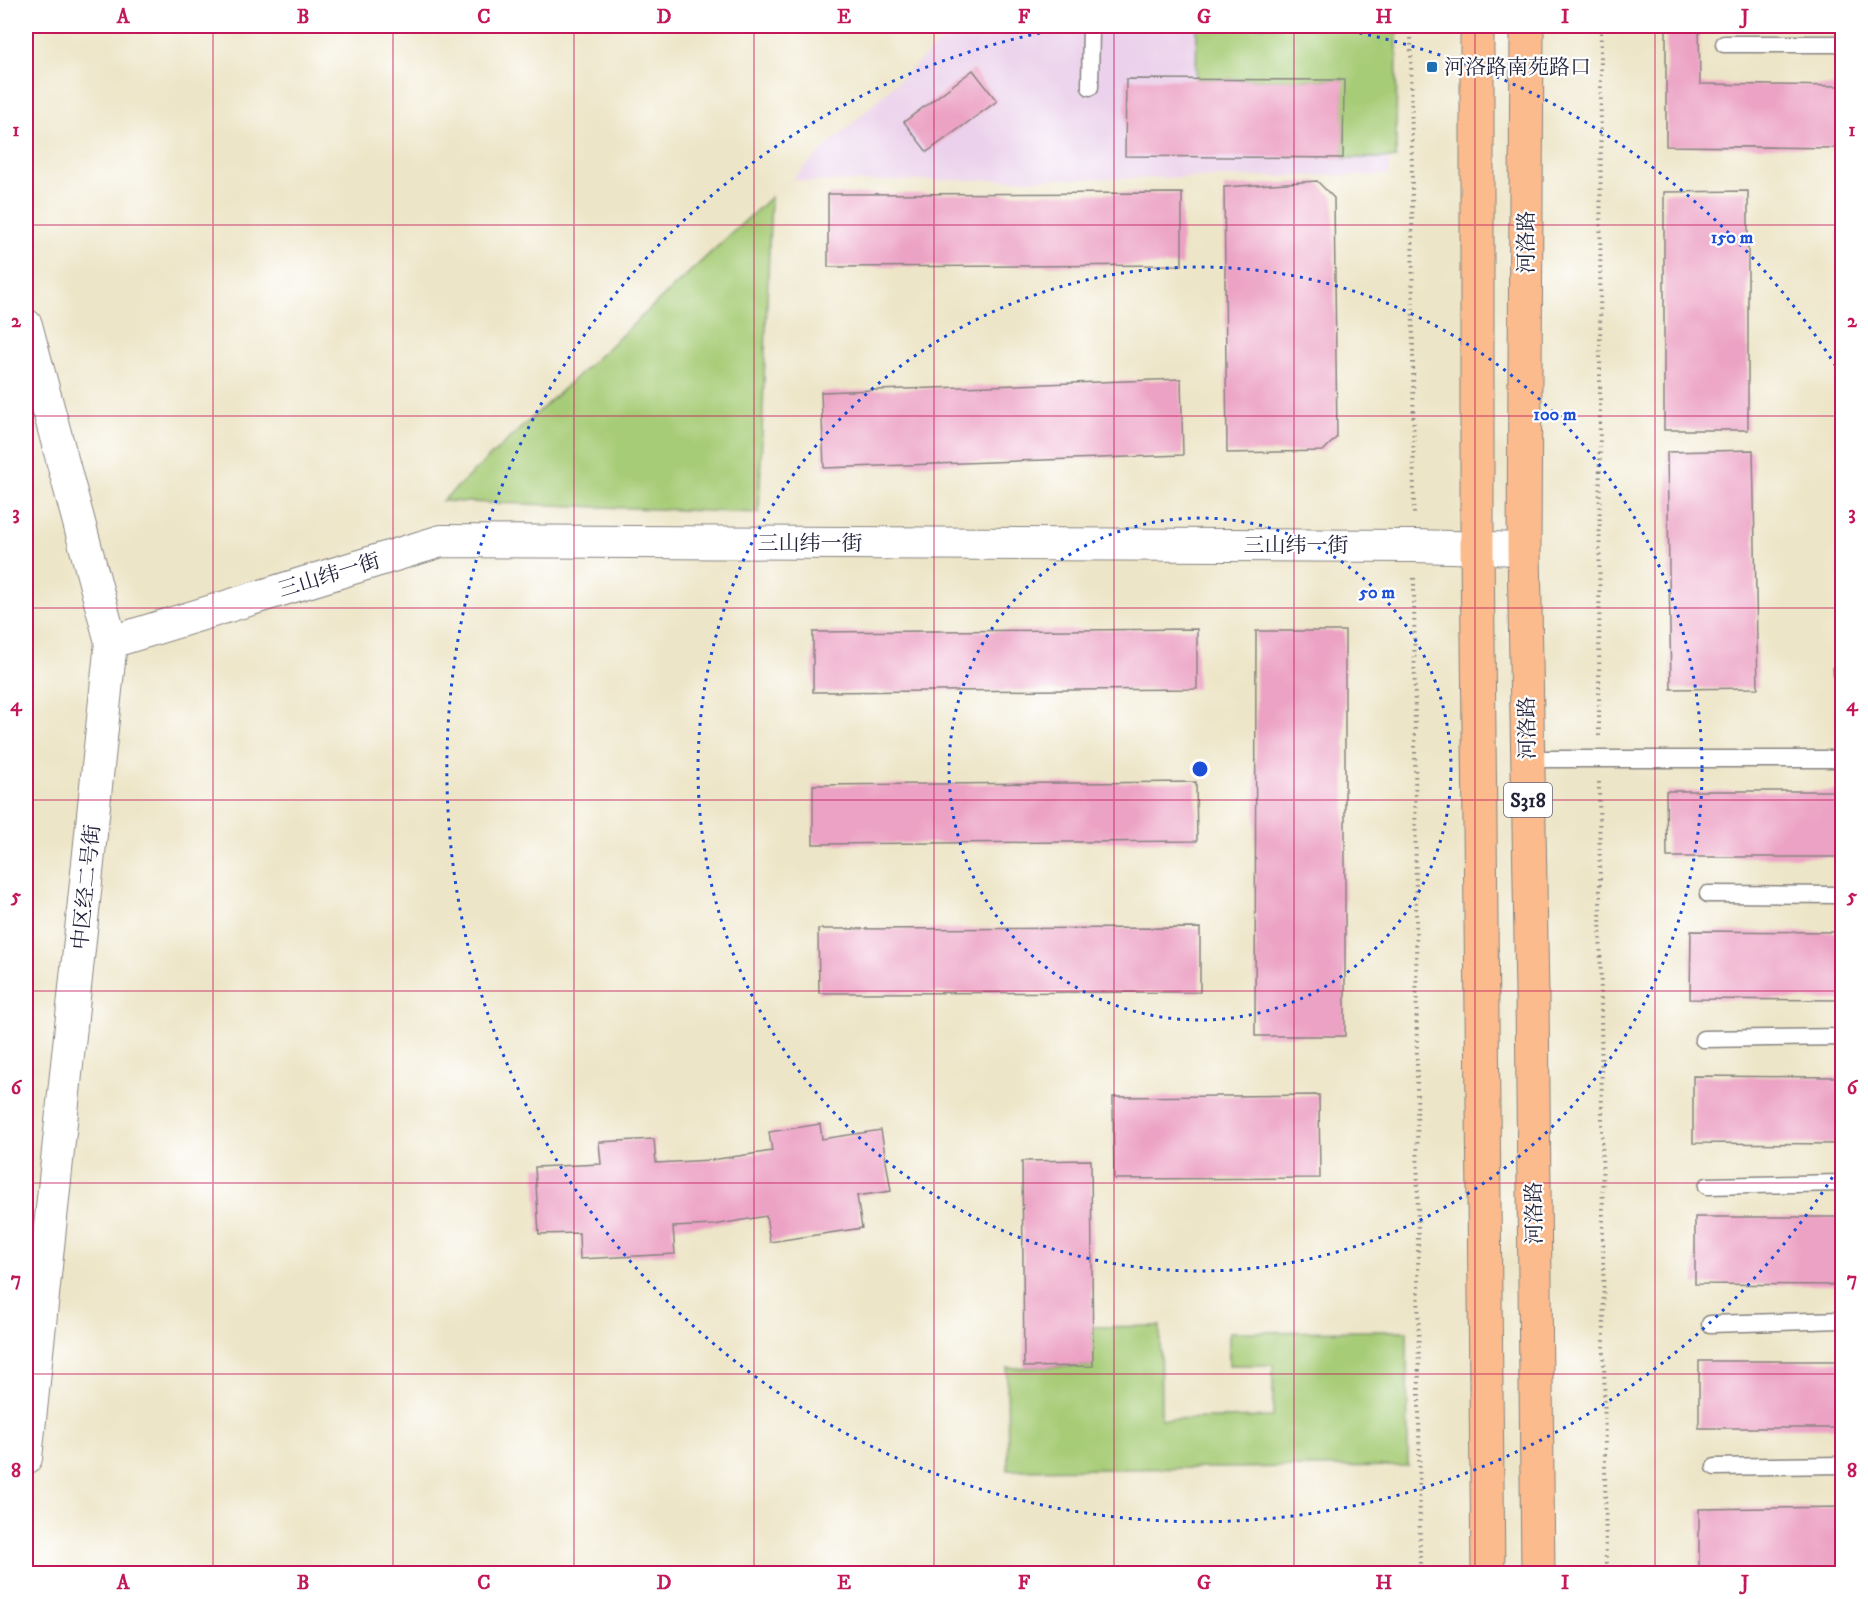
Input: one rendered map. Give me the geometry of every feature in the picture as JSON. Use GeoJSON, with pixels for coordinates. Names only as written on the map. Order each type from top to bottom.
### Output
{"type":"FeatureCollection","features":[{"type":"Feature","properties":{"kind":"main road","name":"S318"},"geometry":{"type":"LineString","coordinates":[[1477,26],[1477,547],[1488,1574]]}},
{"type":"Feature","properties":{"kind":"main road","name":"河洛路"},"geometry":{"type":"LineString","coordinates":[[1527,26],[1524,549],[1532,983],[1538,1574]]}},
{"type":"Feature","properties":{"kind":"street","name":"中区经二号街"},"geometry":{"type":"LineString","coordinates":[[26,325],[111,642],[26,1458]]}},
{"type":"Feature","properties":{"kind":"street","name":"三山纬一街"},"geometry":{"type":"LineString","coordinates":[[111,642],[441,541],[1414,546],[1524,549]]}},
{"type":"Feature","properties":{"kind":"lane"},"geometry":{"type":"LineString","coordinates":[[1090,87],[1091,26]]}},
{"type":"Feature","properties":{"kind":"lane"},"geometry":{"type":"LineString","coordinates":[[1725,44],[1842,44]]}},
{"type":"Feature","properties":{"kind":"lane"},"geometry":{"type":"LineString","coordinates":[[1527,759],[1842,759]]}},
{"type":"Feature","properties":{"kind":"lane"},"geometry":{"type":"LineString","coordinates":[[1708,894],[1842,895]]}},
{"type":"Feature","properties":{"kind":"lane"},"geometry":{"type":"LineString","coordinates":[[1703,1039],[1842,1037]]}},
{"type":"Feature","properties":{"kind":"lane"},"geometry":{"type":"LineString","coordinates":[[1707,1186],[1842,1183]]}},
{"type":"Feature","properties":{"kind":"lane"},"geometry":{"type":"LineString","coordinates":[[1710,1323],[1842,1320]]}},
{"type":"Feature","properties":{"kind":"lane"},"geometry":{"type":"LineString","coordinates":[[1715,1467],[1842,1465]]}},
{"type":"Feature","properties":{"kind":"path"},"geometry":{"type":"LineString","coordinates":[[1411,26],[1420,1574]]}},
{"type":"Feature","properties":{"kind":"path"},"geometry":{"type":"LineString","coordinates":[[1601,26],[1598,758],[1606,1574]]}},
{"type":"Feature","properties":{"kind":"shaded area"},"geometry":{"type":"Polygon","coordinates":[[[958,26],[1389,26],[1389,175],[810,182],[792,179],[958,26]]]}},
{"type":"Feature","properties":{"kind":"green space"},"geometry":{"type":"Polygon","coordinates":[[[1197,26],[1397,26],[1396,158],[1343,158],[1343,80],[1196,79],[1197,26]]]}},
{"type":"Feature","properties":{"kind":"green space"},"geometry":{"type":"Polygon","coordinates":[[[771,197],[759,513],[442,501],[771,197]]]}},
{"type":"Feature","properties":{"kind":"green space"},"geometry":{"type":"Polygon","coordinates":[[[1160,1326],[1161,1419],[1273,1417],[1273,1365],[1229,1365],[1229,1332],[1407,1331],[1408,1466],[1008,1470],[1007,1368],[1092,1366],[1092,1327],[1160,1326]]]}},
{"type":"Feature","properties":{"kind":"building"},"geometry":{"type":"Polygon","coordinates":[[[1666,26],[1699,26],[1700,84],[1842,86],[1842,148],[1666,146],[1666,26]]]}},
{"type":"Feature","properties":{"kind":"building"},"geometry":{"type":"Polygon","coordinates":[[[973,70],[997,101],[927,152],[904,122],[973,70]]]}},
{"type":"Feature","properties":{"kind":"building"},"geometry":{"type":"Polygon","coordinates":[[[1126,79],[1344,80],[1343,158],[1125,156],[1126,79]]]}},
{"type":"Feature","properties":{"kind":"building"},"geometry":{"type":"Polygon","coordinates":[[[1317,181],[1334,198],[1337,437],[1323,451],[1227,453],[1224,187],[1317,181]]]}},
{"type":"Feature","properties":{"kind":"building"},"geometry":{"type":"Polygon","coordinates":[[[1748,191],[1748,430],[1664,430],[1664,192],[1748,191]]]}},
{"type":"Feature","properties":{"kind":"building"},"geometry":{"type":"Polygon","coordinates":[[[1182,193],[1182,265],[828,267],[828,194],[1182,193]]]}},
{"type":"Feature","properties":{"kind":"building"},"geometry":{"type":"Polygon","coordinates":[[[1838,232],[1842,232],[1842,292],[1838,292],[1838,232]]]}},
{"type":"Feature","properties":{"kind":"building"},"geometry":{"type":"Polygon","coordinates":[[[1837,373],[1842,373],[1842,433],[1837,433],[1837,373]]]}},
{"type":"Feature","properties":{"kind":"building"},"geometry":{"type":"Polygon","coordinates":[[[1181,379],[1183,455],[824,468],[821,392],[1181,379]]]}},
{"type":"Feature","properties":{"kind":"building"},"geometry":{"type":"Polygon","coordinates":[[[1753,450],[1758,688],[1671,689],[1667,452],[1753,450]]]}},
{"type":"Feature","properties":{"kind":"building"},"geometry":{"type":"Polygon","coordinates":[[[1839,517],[1842,517],[1842,577],[1839,577],[1839,517]]]}},
{"type":"Feature","properties":{"kind":"building"},"geometry":{"type":"Polygon","coordinates":[[[1197,629],[1197,689],[813,692],[813,632],[1197,629]]]}},
{"type":"Feature","properties":{"kind":"building"},"geometry":{"type":"Polygon","coordinates":[[[1256,631],[1345,631],[1345,1036],[1255,1036],[1256,631]]]}},
{"type":"Feature","properties":{"kind":"building"},"geometry":{"type":"Polygon","coordinates":[[[1833,667],[1842,667],[1842,722],[1836,722],[1833,667]]]}},
{"type":"Feature","properties":{"kind":"building"},"geometry":{"type":"Polygon","coordinates":[[[1196,782],[1197,841],[813,844],[813,785],[1196,782]]]}},
{"type":"Feature","properties":{"kind":"building"},"geometry":{"type":"Polygon","coordinates":[[[1666,791],[1842,791],[1842,857],[1667,857],[1666,791]]]}},
{"type":"Feature","properties":{"kind":"building"},"geometry":{"type":"Polygon","coordinates":[[[1200,928],[1200,992],[819,993],[818,929],[1200,928]]]}},
{"type":"Feature","properties":{"kind":"building"},"geometry":{"type":"Polygon","coordinates":[[[1691,931],[1842,932],[1842,1000],[1690,999],[1691,931]]]}},
{"type":"Feature","properties":{"kind":"building"},"geometry":{"type":"Polygon","coordinates":[[[1693,1076],[1842,1077],[1842,1144],[1693,1143],[1693,1076]]]}},
{"type":"Feature","properties":{"kind":"building"},"geometry":{"type":"Polygon","coordinates":[[[1319,1095],[1320,1178],[1114,1179],[1113,1097],[1319,1095]]]}},
{"type":"Feature","properties":{"kind":"building"},"geometry":{"type":"Polygon","coordinates":[[[820,1124],[822,1139],[881,1130],[891,1191],[857,1196],[862,1228],[770,1242],[766,1216],[714,1225],[673,1227],[675,1254],[580,1259],[579,1233],[539,1234],[535,1167],[601,1164],[599,1142],[654,1139],[656,1163],[711,1160],[772,1151],[769,1132],[820,1124]]]}},
{"type":"Feature","properties":{"kind":"building"},"geometry":{"type":"Polygon","coordinates":[[[1091,1160],[1093,1366],[1024,1367],[1022,1161],[1091,1160]]]}},
{"type":"Feature","properties":{"kind":"building"},"geometry":{"type":"Polygon","coordinates":[[[1695,1217],[1842,1217],[1842,1285],[1695,1284],[1695,1217]]]}},
{"type":"Feature","properties":{"kind":"building"},"geometry":{"type":"Polygon","coordinates":[[[1699,1361],[1842,1361],[1842,1428],[1699,1428],[1699,1361]]]}},
{"type":"Feature","properties":{"kind":"building"},"geometry":{"type":"Polygon","coordinates":[[[1842,1507],[1842,1574],[1699,1574],[1699,1509],[1842,1507]]]}},
{"type":"Feature","properties":{"kind":"place","name":"河洛路南苑路口"},"geometry":{"type":"Point","coordinates":[1432,67]}}]}
